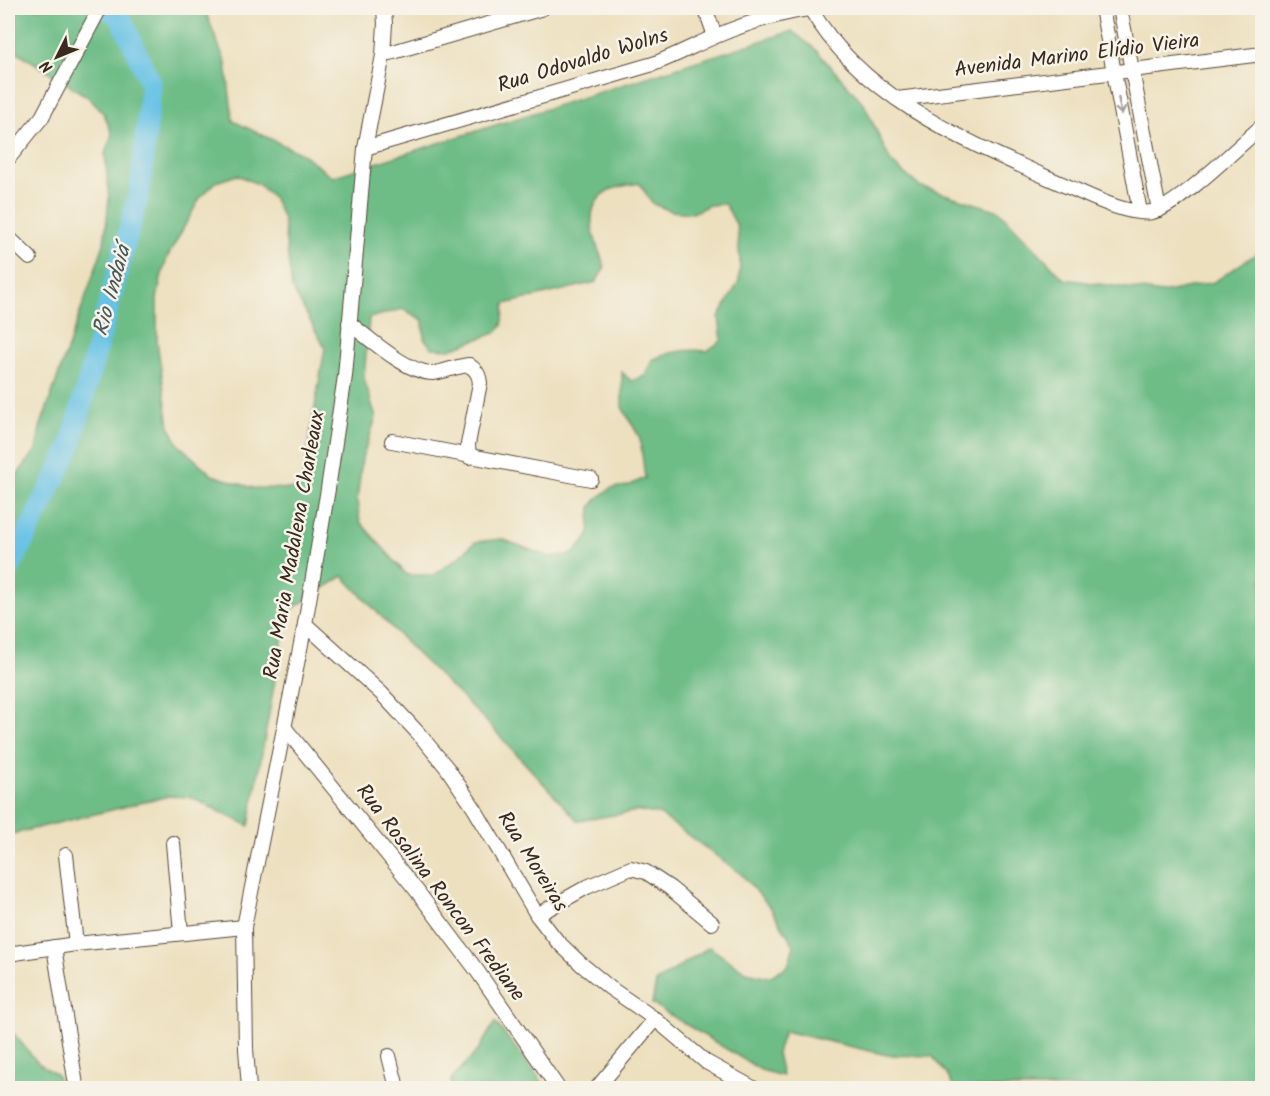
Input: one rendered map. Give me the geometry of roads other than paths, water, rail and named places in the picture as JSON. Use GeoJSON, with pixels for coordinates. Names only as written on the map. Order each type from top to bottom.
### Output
{"type":"FeatureCollection","features":[{"type":"Feature","properties":{"kind":"street","name":"Rua Maria Madalena Charleaux"},"geometry":{"type":"LineString","coordinates":[[249,1089],[244,927],[306,624],[343,387],[365,148],[383,55],[384,8]]}},
{"type":"Feature","properties":{"kind":"street"},"geometry":{"type":"LineString","coordinates":[[383,55],[543,8]]}},
{"type":"Feature","properties":{"kind":"street"},"geometry":{"type":"LineString","coordinates":[[705,8],[715,36]]}},
{"type":"Feature","properties":{"kind":"street"},"geometry":{"type":"LineString","coordinates":[[811,8],[822,27],[854,63],[897,99],[940,127],[1015,163],[1115,206],[1140,212],[1159,210],[1191,188],[1263,126]]}},
{"type":"Feature","properties":{"kind":"street","name":"Rua Odovaldo Wolns"},"geometry":{"type":"LineString","coordinates":[[365,148],[653,64],[677,56],[715,36],[747,24],[811,8]]}},
{"type":"Feature","properties":{"kind":"street"},"geometry":{"type":"LineString","coordinates":[[1102,8],[1140,212]]}},
{"type":"Feature","properties":{"kind":"street"},"geometry":{"type":"LineString","coordinates":[[1120,8],[1159,210]]}},
{"type":"Feature","properties":{"kind":"street"},"geometry":{"type":"LineString","coordinates":[[8,159],[42,117],[99,9]]}},
{"type":"Feature","properties":{"kind":"street","name":"Avenida Marino Elídio Vieira"},"geometry":{"type":"LineString","coordinates":[[897,99],[1263,54]]}},
{"type":"Feature","properties":{"kind":"street"},"geometry":{"type":"LineString","coordinates":[[8,237],[30,258]]}},
{"type":"Feature","properties":{"kind":"street"},"geometry":{"type":"LineString","coordinates":[[349,323],[403,362],[422,371],[442,372],[469,365],[475,369],[480,383],[468,444],[469,457]]}},
{"type":"Feature","properties":{"kind":"street"},"geometry":{"type":"LineString","coordinates":[[392,441],[591,479]]}},
{"type":"Feature","properties":{"kind":"street","name":"Rua Moreiras"},"geometry":{"type":"LineString","coordinates":[[306,624],[381,693],[447,768],[474,808],[537,915],[558,941],[610,988],[655,1020],[706,1062],[753,1089]]}},
{"type":"Feature","properties":{"kind":"street","name":"Rua Rosalina Roncon Frediane"},"geometry":{"type":"LineString","coordinates":[[284,727],[417,891],[471,963],[558,1089]]}},
{"type":"Feature","properties":{"kind":"street"},"geometry":{"type":"LineString","coordinates":[[174,843],[181,933]]}},
{"type":"Feature","properties":{"kind":"street"},"geometry":{"type":"LineString","coordinates":[[66,855],[76,944]]}},
{"type":"Feature","properties":{"kind":"street"},"geometry":{"type":"LineString","coordinates":[[537,915],[587,887],[631,868],[654,877],[712,923]]}},
{"type":"Feature","properties":{"kind":"street"},"geometry":{"type":"LineString","coordinates":[[8,954],[76,944],[244,927]]}},
{"type":"Feature","properties":{"kind":"street"},"geometry":{"type":"LineString","coordinates":[[54,947],[76,1085]]}},
{"type":"Feature","properties":{"kind":"street"},"geometry":{"type":"LineString","coordinates":[[597,1089],[655,1020]]}},
{"type":"Feature","properties":{"kind":"street"},"geometry":{"type":"LineString","coordinates":[[389,1056],[397,1089]]}},
{"type":"Feature","properties":{"kind":"waterway","name":"Rio Indaiá"},"geometry":{"type":"LineString","coordinates":[[8,572],[70,448],[140,189],[151,84],[120,16],[106,8]]}}]}
